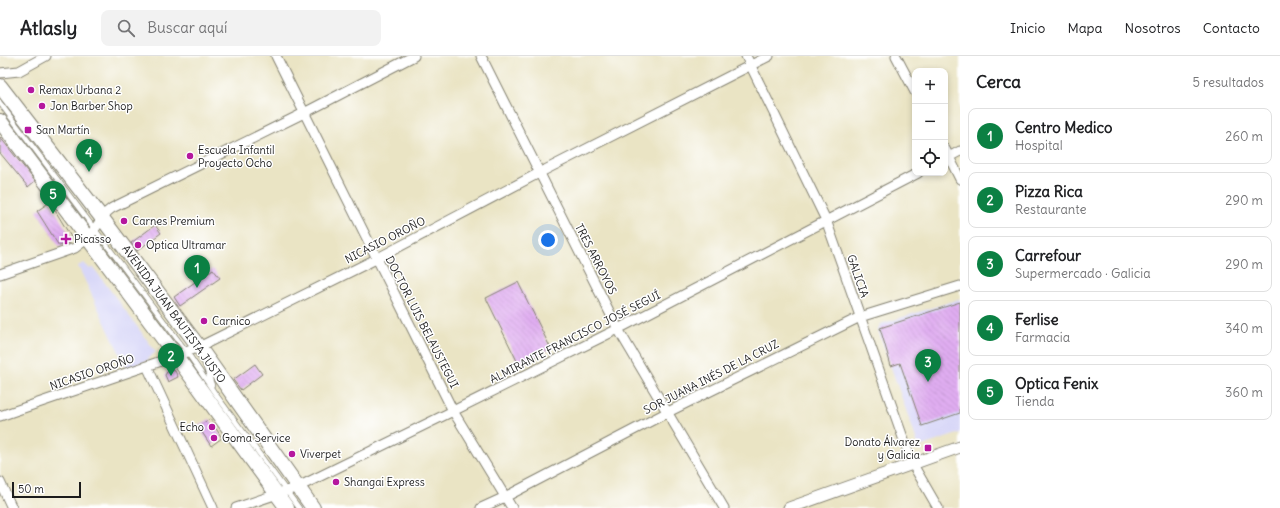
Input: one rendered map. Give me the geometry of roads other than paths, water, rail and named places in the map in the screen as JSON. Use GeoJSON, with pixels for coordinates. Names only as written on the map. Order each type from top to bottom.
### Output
{"type":"FeatureCollection","features":[{"type":"Feature","properties":{"kind":"main road","name":"AVENIDA JUAN BAUTISTA JUSTO"},"geometry":{"type":"LineString","coordinates":[[0,86],[95,228],[187,352],[286,491],[313,508]]}},
{"type":"Feature","properties":{"kind":"main road","name":"AVENIDA JUAN BAUTISTA JUSTO"},"geometry":{"type":"LineString","coordinates":[[0,121],[95,228],[187,352],[286,491],[286,508]]}},
{"type":"Feature","properties":{"kind":"street"},"geometry":{"type":"LineString","coordinates":[[0,73],[19,71],[46,56]]}},
{"type":"Feature","properties":{"kind":"street","name":"DOCTOR LUIS BELAUSTEGUI"},"geometry":{"type":"LineString","coordinates":[[276,56],[376,259],[454,411],[512,508]]}},
{"type":"Feature","properties":{"kind":"street"},"geometry":{"type":"LineString","coordinates":[[0,274],[75,248],[112,208],[304,113],[414,56]]}},
{"type":"Feature","properties":{"kind":"street","name":"TRES ARROYOS"},"geometry":{"type":"LineString","coordinates":[[481,56],[618,328],[724,508]]}},
{"type":"Feature","properties":{"kind":"street","name":"GALICIA"},"geometry":{"type":"LineString","coordinates":[[746,56],[826,220],[912,463],[938,508]]}},
{"type":"Feature","properties":{"kind":"street","name":"NICASIO OROÑO"},"geometry":{"type":"LineString","coordinates":[[0,416],[187,352],[376,259],[539,173],[769,56]]}},
{"type":"Feature","properties":{"kind":"street"},"geometry":{"type":"LineString","coordinates":[[896,56],[912,86]]}},
{"type":"Feature","properties":{"kind":"street"},"geometry":{"type":"LineString","coordinates":[[948,154],[960,151]]}},
{"type":"Feature","properties":{"kind":"street"},"geometry":{"type":"LineString","coordinates":[[948,158],[960,179]]}},
{"type":"Feature","properties":{"kind":"street","name":"ALMIRANTE FRANCISCO JOSÉ SEGUÍ"},"geometry":{"type":"LineString","coordinates":[[236,508],[286,491],[454,411],[912,176]]}},
{"type":"Feature","properties":{"kind":"street","name":"SOR JUANA INÉS DE LA CRUZ"},"geometry":{"type":"LineString","coordinates":[[481,508],[668,412],[860,317],[960,286]]}},
{"type":"Feature","properties":{"kind":"street"},"geometry":{"type":"LineString","coordinates":[[147,366],[213,508]]}},
{"type":"Feature","properties":{"kind":"street"},"geometry":{"type":"LineString","coordinates":[[789,508],[960,447]]}},
{"type":"Feature","properties":{"kind":"street"},"geometry":{"type":"LineString","coordinates":[[0,482],[12,508]]}},
{"type":"Feature","properties":{"kind":"lane"},"geometry":{"type":"LineString","coordinates":[[0,104],[95,228]]}},
{"type":"Feature","properties":{"kind":"lane"},"geometry":{"type":"LineString","coordinates":[[187,352],[214,392]]}},
{"type":"Feature","properties":{"kind":"lane"},"geometry":{"type":"LineString","coordinates":[[187,352],[298,508]]}},
{"type":"Feature","properties":{"kind":"place","name":"Remax Urbana 2"},"geometry":{"type":"Point","coordinates":[31,90]}},
{"type":"Feature","properties":{"kind":"place","name":"Jon Barber Shop"},"geometry":{"type":"Point","coordinates":[42,106]}},
{"type":"Feature","properties":{"kind":"place","name":"San Martín"},"geometry":{"type":"Point","coordinates":[28,130]}},
{"type":"Feature","properties":{"kind":"place","name":"Escuela Infantil Proyecto Ocho"},"geometry":{"type":"Point","coordinates":[190,156]}},
{"type":"Feature","properties":{"kind":"place","name":"Ferlise"},"geometry":{"type":"Point","coordinates":[89,172]}},
{"type":"Feature","properties":{"kind":"place","name":"Optica Fenix"},"geometry":{"type":"Point","coordinates":[53,214]}},
{"type":"Feature","properties":{"kind":"place","name":"Carnes Premium"},"geometry":{"type":"Point","coordinates":[124,221]}},
{"type":"Feature","properties":{"kind":"place","name":"Picasso"},"geometry":{"type":"Point","coordinates":[66,239]}},
{"type":"Feature","properties":{"kind":"place","name":"Optica Ultramar"},"geometry":{"type":"Point","coordinates":[138,245]}},
{"type":"Feature","properties":{"kind":"place","name":"Centro Medico"},"geometry":{"type":"Point","coordinates":[197,288]}},
{"type":"Feature","properties":{"kind":"place","name":"Carnico"},"geometry":{"type":"Point","coordinates":[204,321]}},
{"type":"Feature","properties":{"kind":"place","name":"Pizza Rica"},"geometry":{"type":"Point","coordinates":[171,376]}},
{"type":"Feature","properties":{"kind":"place","name":"Carrefour"},"geometry":{"type":"Point","coordinates":[928,382]}},
{"type":"Feature","properties":{"kind":"place","name":"Echo"},"geometry":{"type":"Point","coordinates":[212,427]}},
{"type":"Feature","properties":{"kind":"place","name":"Goma Service"},"geometry":{"type":"Point","coordinates":[214,438]}},
{"type":"Feature","properties":{"kind":"place","name":"Donato Álvarez y Galicia"},"geometry":{"type":"Point","coordinates":[928,448]}},
{"type":"Feature","properties":{"kind":"place","name":"Viverpet"},"geometry":{"type":"Point","coordinates":[292,454]}},
{"type":"Feature","properties":{"kind":"place","name":"Shangai Express"},"geometry":{"type":"Point","coordinates":[336,482]}}]}
